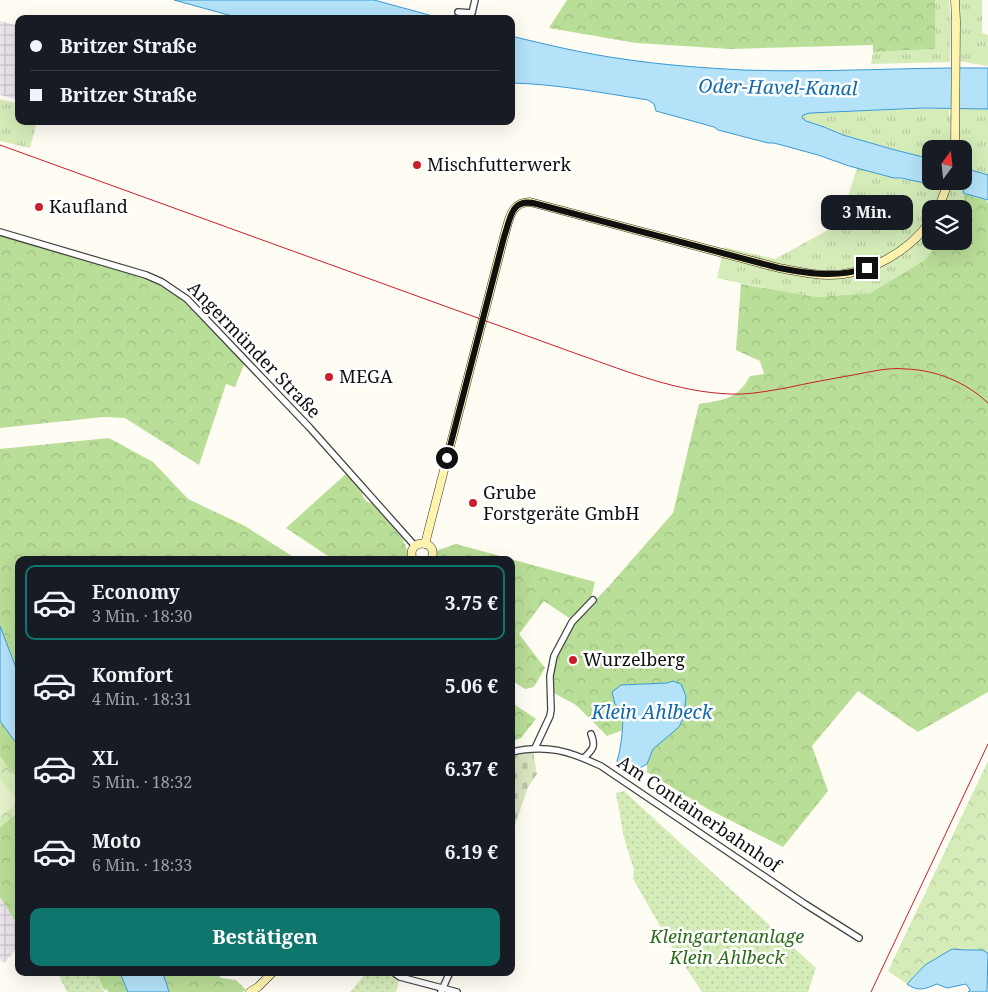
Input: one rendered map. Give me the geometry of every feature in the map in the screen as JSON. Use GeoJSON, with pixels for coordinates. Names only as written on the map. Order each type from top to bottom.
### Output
{"type":"FeatureCollection","features":[{"type":"Feature","properties":{"kind":"main road"},"geometry":{"type":"LineString","coordinates":[[954,140],[955,0]]}},
{"type":"Feature","properties":{"kind":"main road"},"geometry":{"type":"LineString","coordinates":[[425,544],[504,237],[513,210],[517,205],[522,202],[530,202],[779,268],[804,273],[831,275],[856,271],[878,264],[914,240],[922,231]]}},
{"type":"Feature","properties":{"kind":"main road"},"geometry":{"type":"LineString","coordinates":[[411,556],[411,551],[420,543],[431,548],[433,556]]}},
{"type":"Feature","properties":{"kind":"main road"},"geometry":{"type":"LineString","coordinates":[[250,992],[269,976]]}},
{"type":"Feature","properties":{"kind":"street"},"geometry":{"type":"LineString","coordinates":[[458,12],[472,13],[475,0]]}},
{"type":"Feature","properties":{"kind":"street","name":"Angermünder Straße"},"geometry":{"type":"LineString","coordinates":[[0,232],[146,275],[181,294],[310,428],[415,546]]}},
{"type":"Feature","properties":{"kind":"street"},"geometry":{"type":"LineString","coordinates":[[535,748],[550,716],[550,676],[554,656],[572,622],[592,600]]}},
{"type":"Feature","properties":{"kind":"street"},"geometry":{"type":"LineString","coordinates":[[584,758],[593,749],[594,741],[591,734]]}},
{"type":"Feature","properties":{"kind":"street","name":"Am Containerbahnhof"},"geometry":{"type":"LineString","coordinates":[[515,751],[535,748],[562,751],[601,766],[805,904],[859,938]]}},
{"type":"Feature","properties":{"kind":"street"},"geometry":{"type":"LineString","coordinates":[[398,976],[442,990],[457,992]]}},
{"type":"Feature","properties":{"kind":"street"},"geometry":{"type":"LineString","coordinates":[[442,990],[448,976]]}},
{"type":"Feature","properties":{"kind":"shaded area"},"geometry":{"type":"Polygon","coordinates":[[[0,21],[15,25],[15,99],[0,95],[0,21]]]}},
{"type":"Feature","properties":{"kind":"shaded area"},"geometry":{"type":"Polygon","coordinates":[[[0,897],[15,921],[15,951],[4,963],[0,960],[0,897]]]}},
{"type":"Feature","properties":{"kind":"green space"},"geometry":{"type":"Polygon","coordinates":[[[567,0],[935,0],[935,49],[873,52],[873,45],[730,49],[636,43],[549,28],[567,0]]]}},
{"type":"Feature","properties":{"kind":"green space"},"geometry":{"type":"Polygon","coordinates":[[[935,0],[949,0],[951,21],[950,62],[871,64],[873,52],[935,49],[935,0]]]}},
{"type":"Feature","properties":{"kind":"green space"},"geometry":{"type":"Polygon","coordinates":[[[957,0],[982,0],[982,33],[988,35],[988,66],[958,61],[957,0]]]}},
{"type":"Feature","properties":{"kind":"green space"},"geometry":{"type":"Polygon","coordinates":[[[0,99],[15,103],[15,125],[36,125],[30,148],[0,141],[0,99]]]}},
{"type":"Feature","properties":{"kind":"green space"},"geometry":{"type":"Polygon","coordinates":[[[949,108],[949,115],[960,116],[960,109],[988,109],[988,175],[972,170],[972,140],[922,140],[922,157],[843,135],[806,122],[802,118],[803,114],[949,108]]]}},
{"type":"Feature","properties":{"kind":"green space"},"geometry":{"type":"Polygon","coordinates":[[[857,168],[894,178],[922,182],[922,190],[964,190],[964,200],[922,200],[922,250],[933,250],[925,260],[870,293],[817,297],[717,278],[724,247],[775,259],[839,224],[857,168]]]}},
{"type":"Feature","properties":{"kind":"green space"},"geometry":{"type":"Polygon","coordinates":[[[964,194],[986,200],[988,203],[988,692],[918,732],[858,691],[812,746],[828,791],[783,847],[706,808],[647,772],[647,764],[653,749],[679,727],[684,717],[686,696],[673,681],[667,683],[621,685],[623,730],[607,736],[576,705],[552,692],[552,676],[556,657],[574,623],[673,513],[699,404],[729,398],[740,390],[750,376],[764,374],[760,361],[736,350],[741,284],[817,297],[870,293],[925,260],[933,250],[972,250],[972,200],[964,200],[964,194]]]}},
{"type":"Feature","properties":{"kind":"green space"},"geometry":{"type":"Polygon","coordinates":[[[0,233],[134,271],[175,290],[245,362],[235,387],[226,384],[199,465],[125,418],[103,417],[0,428],[0,233]]]}},
{"type":"Feature","properties":{"kind":"green space"},"geometry":{"type":"Polygon","coordinates":[[[109,438],[153,462],[188,499],[245,526],[292,556],[15,556],[15,665],[0,626],[0,449],[109,438]]]}},
{"type":"Feature","properties":{"kind":"green space"},"geometry":{"type":"Polygon","coordinates":[[[347,473],[362,492],[367,502],[372,503],[404,540],[407,556],[328,556],[286,528],[347,473]]]}},
{"type":"Feature","properties":{"kind":"green space"},"geometry":{"type":"Polygon","coordinates":[[[456,544],[500,556],[434,556],[436,551],[456,544]]]}},
{"type":"Feature","properties":{"kind":"green space"},"geometry":{"type":"Polygon","coordinates":[[[515,560],[595,582],[591,598],[572,620],[544,601],[519,634],[545,668],[534,687],[525,689],[515,683],[515,560]]]}},
{"type":"Feature","properties":{"kind":"green space"},"geometry":{"type":"Polygon","coordinates":[[[515,705],[536,719],[521,738],[515,740],[515,705]]]}},
{"type":"Feature","properties":{"kind":"green space"},"geometry":{"type":"Polygon","coordinates":[[[0,721],[15,742],[15,776],[0,757],[0,721]]]}},
{"type":"Feature","properties":{"kind":"green space"},"geometry":{"type":"Polygon","coordinates":[[[533,751],[537,774],[528,787],[515,825],[515,754],[533,751]]]}},
{"type":"Feature","properties":{"kind":"green space"},"geometry":{"type":"Polygon","coordinates":[[[0,757],[15,776],[15,814],[0,827],[0,757]]]}},
{"type":"Feature","properties":{"kind":"green space"},"geometry":{"type":"Polygon","coordinates":[[[988,761],[988,952],[952,949],[925,965],[907,984],[888,971],[988,761]]]}},
{"type":"Feature","properties":{"kind":"green space"},"geometry":{"type":"Polygon","coordinates":[[[0,780],[15,797],[15,804],[0,815],[0,780]]]}},
{"type":"Feature","properties":{"kind":"green space","name":"Kleingartenanlage Klein Ahlbeck"},"geometry":{"type":"Polygon","coordinates":[[[624,791],[816,968],[808,992],[702,992],[672,947],[633,879],[634,870],[624,838],[616,793],[624,791]]]}},
{"type":"Feature","properties":{"kind":"green space"},"geometry":{"type":"Polygon","coordinates":[[[15,814],[15,921],[0,897],[0,827],[15,814]]]}},
{"type":"Feature","properties":{"kind":"green space"},"geometry":{"type":"Polygon","coordinates":[[[59,976],[97,976],[104,992],[67,992],[59,976]]]}},
{"type":"Feature","properties":{"kind":"green space"},"geometry":{"type":"Polygon","coordinates":[[[97,976],[121,976],[128,992],[108,992],[107,989],[104,990],[97,976]]]}},
{"type":"Feature","properties":{"kind":"green space"},"geometry":{"type":"Polygon","coordinates":[[[164,976],[219,976],[221,978],[236,980],[246,990],[242,992],[169,992],[164,976]]]}},
{"type":"Feature","properties":{"kind":"green space"},"geometry":{"type":"Polygon","coordinates":[[[363,976],[400,977],[396,992],[350,992],[363,976]]]}},
{"type":"Feature","properties":{"kind":"water"},"geometry":{"type":"Polygon","coordinates":[[[174,0],[374,0],[429,15],[228,15],[174,0]]]}},
{"type":"Feature","properties":{"kind":"water","name":"Oder-Havel-Kanal"},"geometry":{"type":"Polygon","coordinates":[[[515,37],[609,57],[653,63],[744,70],[988,68],[988,109],[924,108],[810,113],[803,115],[802,118],[806,121],[843,135],[922,157],[922,182],[894,178],[774,143],[718,130],[714,127],[656,111],[654,104],[648,100],[562,87],[515,83],[515,37]]]}},
{"type":"Feature","properties":{"kind":"water"},"geometry":{"type":"Polygon","coordinates":[[[972,170],[988,175],[988,200],[963,193],[964,190],[972,190],[972,170]]]}},
{"type":"Feature","properties":{"kind":"water"},"geometry":{"type":"Polygon","coordinates":[[[0,626],[15,665],[15,742],[0,721],[0,626]]]}},
{"type":"Feature","properties":{"kind":"water","name":"Klein Ahlbeck"},"geometry":{"type":"Polygon","coordinates":[[[673,681],[681,684],[686,696],[684,717],[679,727],[653,749],[647,764],[638,769],[619,765],[617,761],[622,736],[623,710],[615,704],[612,692],[621,685],[667,683],[673,681]]]}},
{"type":"Feature","properties":{"kind":"water"},"geometry":{"type":"Polygon","coordinates":[[[952,949],[982,950],[988,953],[987,992],[968,992],[970,990],[966,984],[947,988],[937,984],[922,989],[907,984],[925,965],[952,949]]]}},
{"type":"Feature","properties":{"kind":"water"},"geometry":{"type":"Polygon","coordinates":[[[121,976],[164,976],[169,992],[128,992],[121,976]]]}},
{"type":"Feature","properties":{"kind":"railway"},"geometry":{"type":"LineString","coordinates":[[0,145],[580,355],[672,385],[710,392],[744,394],[879,370],[917,370],[950,378],[970,389],[988,403]]}},
{"type":"Feature","properties":{"kind":"railway"},"geometry":{"type":"LineString","coordinates":[[871,992],[988,744]]}},
{"type":"Feature","properties":{"kind":"place","name":"Mischfutterwerk"},"geometry":{"type":"Point","coordinates":[417,165]}},
{"type":"Feature","properties":{"kind":"place","name":"Kaufland"},"geometry":{"type":"Point","coordinates":[39,207]}},
{"type":"Feature","properties":{"kind":"place","name":"MEGA"},"geometry":{"type":"Point","coordinates":[329,377]}},
{"type":"Feature","properties":{"kind":"place","name":"Grube Forstgeräte GmbH"},"geometry":{"type":"Point","coordinates":[473,503]}},
{"type":"Feature","properties":{"kind":"place","name":"Wurzelberg"},"geometry":{"type":"Point","coordinates":[573,660]}},
{"type":"Feature","properties":{"kind":"route"},"geometry":{"type":"LineString","coordinates":[[447,458],[504,237],[513,210],[522,202],[530,202],[804,273],[831,275],[867,268]]}}]}
